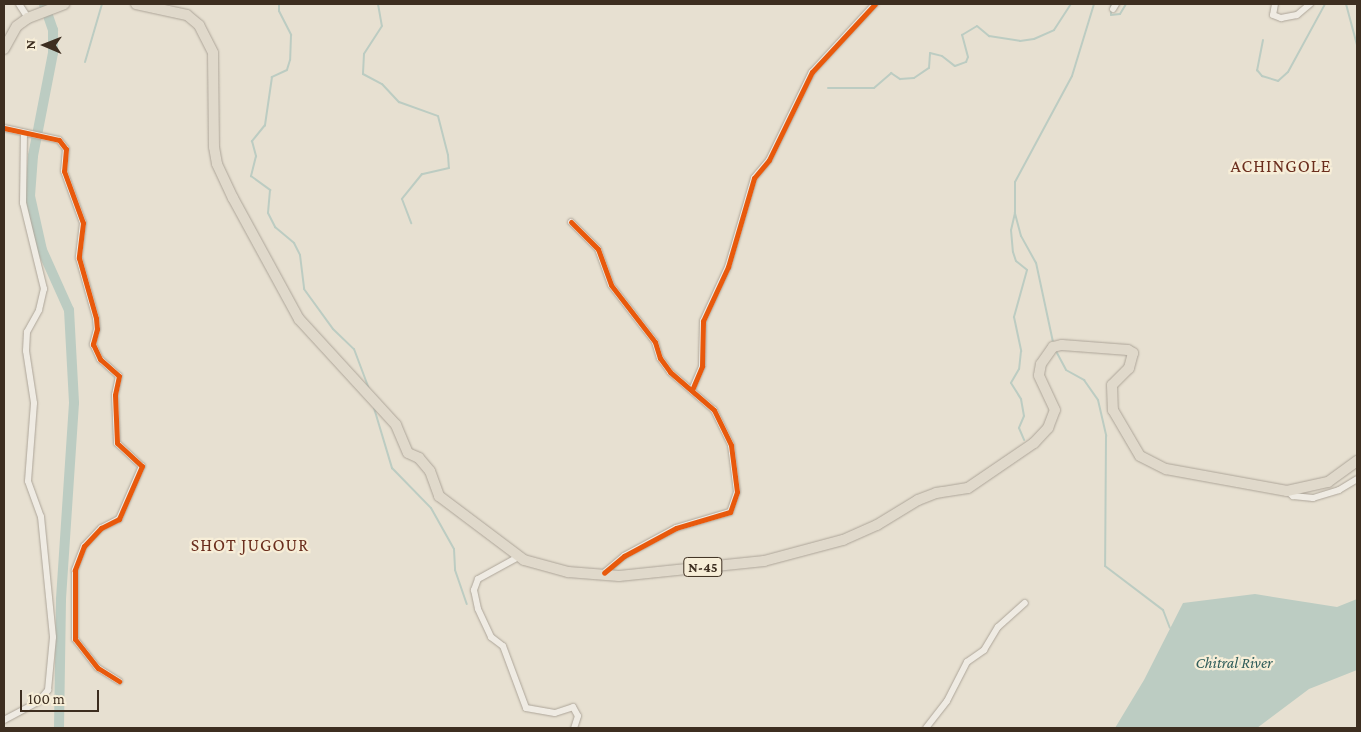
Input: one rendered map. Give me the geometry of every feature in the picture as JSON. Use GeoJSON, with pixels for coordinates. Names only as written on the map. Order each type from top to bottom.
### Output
{"type":"FeatureCollection","features":[{"type":"Feature","properties":{"kind":"highway","name":"N-45"},"geometry":{"type":"LineString","coordinates":[[136,4],[187,15],[199,25],[213,53],[214,147],[217,164],[232,198],[299,319],[396,426],[408,453],[418,458],[430,471],[439,496],[520,556],[568,572],[604,573],[620,576],[657,574],[778,558],[843,540],[877,526],[936,493],[968,488],[1005,464],[1048,428],[1055,410],[1044,389],[1040,370],[1053,347],[1062,344],[1128,350],[1133,353],[1130,368],[1112,384],[1111,397],[1114,410],[1123,423],[1131,443],[1153,464],[1192,475],[1287,491],[1328,482],[1357,461]]}},
{"type":"Feature","properties":{"kind":"highway"},"geometry":{"type":"LineString","coordinates":[[4,49],[17,26],[33,16],[61,5]]}},
{"type":"Feature","properties":{"kind":"street"},"geometry":{"type":"LineString","coordinates":[[20,4],[33,16]]}},
{"type":"Feature","properties":{"kind":"street"},"geometry":{"type":"LineString","coordinates":[[692,390],[702,366],[702,321],[728,267],[754,178],[769,160],[812,72],[876,4]]}},
{"type":"Feature","properties":{"kind":"street"},"geometry":{"type":"LineString","coordinates":[[1275,4],[1273,15],[1281,18],[1297,15],[1310,4]]}},
{"type":"Feature","properties":{"kind":"street"},"geometry":{"type":"LineString","coordinates":[[4,128],[59,140],[66,149],[64,171],[83,223],[79,258],[96,318],[97,329],[93,344],[100,359],[119,376],[115,395],[117,443],[142,466],[119,519],[101,528],[84,546],[75,570],[75,639],[98,668],[119,681]]}},
{"type":"Feature","properties":{"kind":"street"},"geometry":{"type":"LineString","coordinates":[[4,720],[38,702],[48,690],[53,637],[41,517],[28,481],[34,404],[26,351],[27,332],[39,310],[44,289],[23,203],[28,133]]}},
{"type":"Feature","properties":{"kind":"street"},"geometry":{"type":"LineString","coordinates":[[570,222],[598,249],[611,285],[655,342],[660,358],[714,410],[727,433],[737,492],[733,508],[722,516],[676,528],[624,556],[604,573]]}},
{"type":"Feature","properties":{"kind":"street"},"geometry":{"type":"LineString","coordinates":[[1287,491],[1293,496],[1313,498],[1339,490],[1357,479]]}},
{"type":"Feature","properties":{"kind":"street"},"geometry":{"type":"LineString","coordinates":[[520,556],[478,579],[474,590],[478,609],[492,637],[503,646],[526,708],[555,713],[573,707],[578,716],[574,728]]}},
{"type":"Feature","properties":{"kind":"street"},"geometry":{"type":"LineString","coordinates":[[926,728],[947,701],[968,662],[984,650],[998,627],[1025,603]]}},
{"type":"Feature","properties":{"kind":"water","name":"Chitral River"},"geometry":{"type":"Polygon","coordinates":[[[1255,594],[1337,607],[1357,599],[1357,670],[1309,689],[1257,728],[1115,728],[1144,680],[1183,603],[1255,594]]]}},
{"type":"Feature","properties":{"kind":"waterway"},"geometry":{"type":"LineString","coordinates":[[44,4],[53,30],[53,53],[33,156],[30,196],[42,250],[69,310],[74,403],[61,600],[59,728]]}},
{"type":"Feature","properties":{"kind":"waterway"},"geometry":{"type":"LineString","coordinates":[[85,62],[102,4]]}},
{"type":"Feature","properties":{"kind":"waterway"},"geometry":{"type":"LineString","coordinates":[[279,4],[279,11],[291,35],[290,60],[287,70],[272,77],[265,125],[252,141],[256,156],[251,176],[270,190],[268,213],[275,227],[294,243],[300,255],[304,289],[333,329],[354,349],[369,389]]}},
{"type":"Feature","properties":{"kind":"waterway"},"geometry":{"type":"LineString","coordinates":[[378,4],[382,26],[364,54],[363,74],[382,84],[399,102],[438,116],[448,155],[449,168],[422,174],[402,199],[411,223]]}},
{"type":"Feature","properties":{"kind":"waterway"},"geometry":{"type":"LineString","coordinates":[[828,88],[874,88],[891,73],[900,79],[914,78],[929,68],[930,53],[942,56],[955,66],[966,62],[968,57],[962,35],[977,26],[989,36],[1020,41],[1034,39],[1054,30],[1071,4]]}},
{"type":"Feature","properties":{"kind":"waterway"},"geometry":{"type":"LineString","coordinates":[[1053,342],[1036,263],[1021,236],[1015,213],[1015,182],[1072,76],[1094,4]]}},
{"type":"Feature","properties":{"kind":"waterway"},"geometry":{"type":"LineString","coordinates":[[1111,4],[1111,15],[1120,14],[1126,4]]}},
{"type":"Feature","properties":{"kind":"waterway"},"geometry":{"type":"LineString","coordinates":[[1263,40],[1257,70],[1262,76],[1278,81],[1288,72],[1325,4]]}},
{"type":"Feature","properties":{"kind":"waterway"},"geometry":{"type":"LineString","coordinates":[[1346,4],[1357,45]]}},
{"type":"Feature","properties":{"kind":"waterway"},"geometry":{"type":"LineString","coordinates":[[1015,213],[1011,230],[1013,252],[1016,261],[1027,270],[1014,317],[1021,351],[1019,369],[1011,383],[1021,399],[1024,416],[1019,428],[1024,440]]}},
{"type":"Feature","properties":{"kind":"waterway"},"geometry":{"type":"LineString","coordinates":[[1056,351],[1066,370],[1084,380],[1098,400],[1106,436],[1105,566],[1163,610],[1170,628]]}},
{"type":"Feature","properties":{"kind":"waterway"},"geometry":{"type":"LineString","coordinates":[[374,408],[392,468],[431,508],[454,549],[455,570],[467,604]]}},
{"type":"Feature","properties":{"kind":"cycle path"},"geometry":{"type":"LineString","coordinates":[[692,390],[702,366],[703,321],[728,267],[754,178],[769,160],[812,72],[875,4]]}},
{"type":"Feature","properties":{"kind":"cycle path"},"geometry":{"type":"LineString","coordinates":[[4,128],[59,140],[66,149],[64,171],[83,223],[79,258],[96,318],[97,329],[93,344],[100,359],[119,376],[115,395],[117,443],[142,466],[119,519],[101,528],[84,546],[75,570],[75,639],[98,668],[119,681]]}},
{"type":"Feature","properties":{"kind":"cycle path"},"geometry":{"type":"LineString","coordinates":[[571,222],[598,249],[611,285],[655,342],[660,358],[670,372],[714,410],[731,445],[737,492],[730,512],[676,528],[624,556],[604,573]]}},
{"type":"Feature","properties":{"kind":"district","name":"ACHINGOLE"},"geometry":{"type":"Point","coordinates":[1281,166]}},
{"type":"Feature","properties":{"kind":"district","name":"SHOT JUGOUR"},"geometry":{"type":"Point","coordinates":[250,545]}}]}
